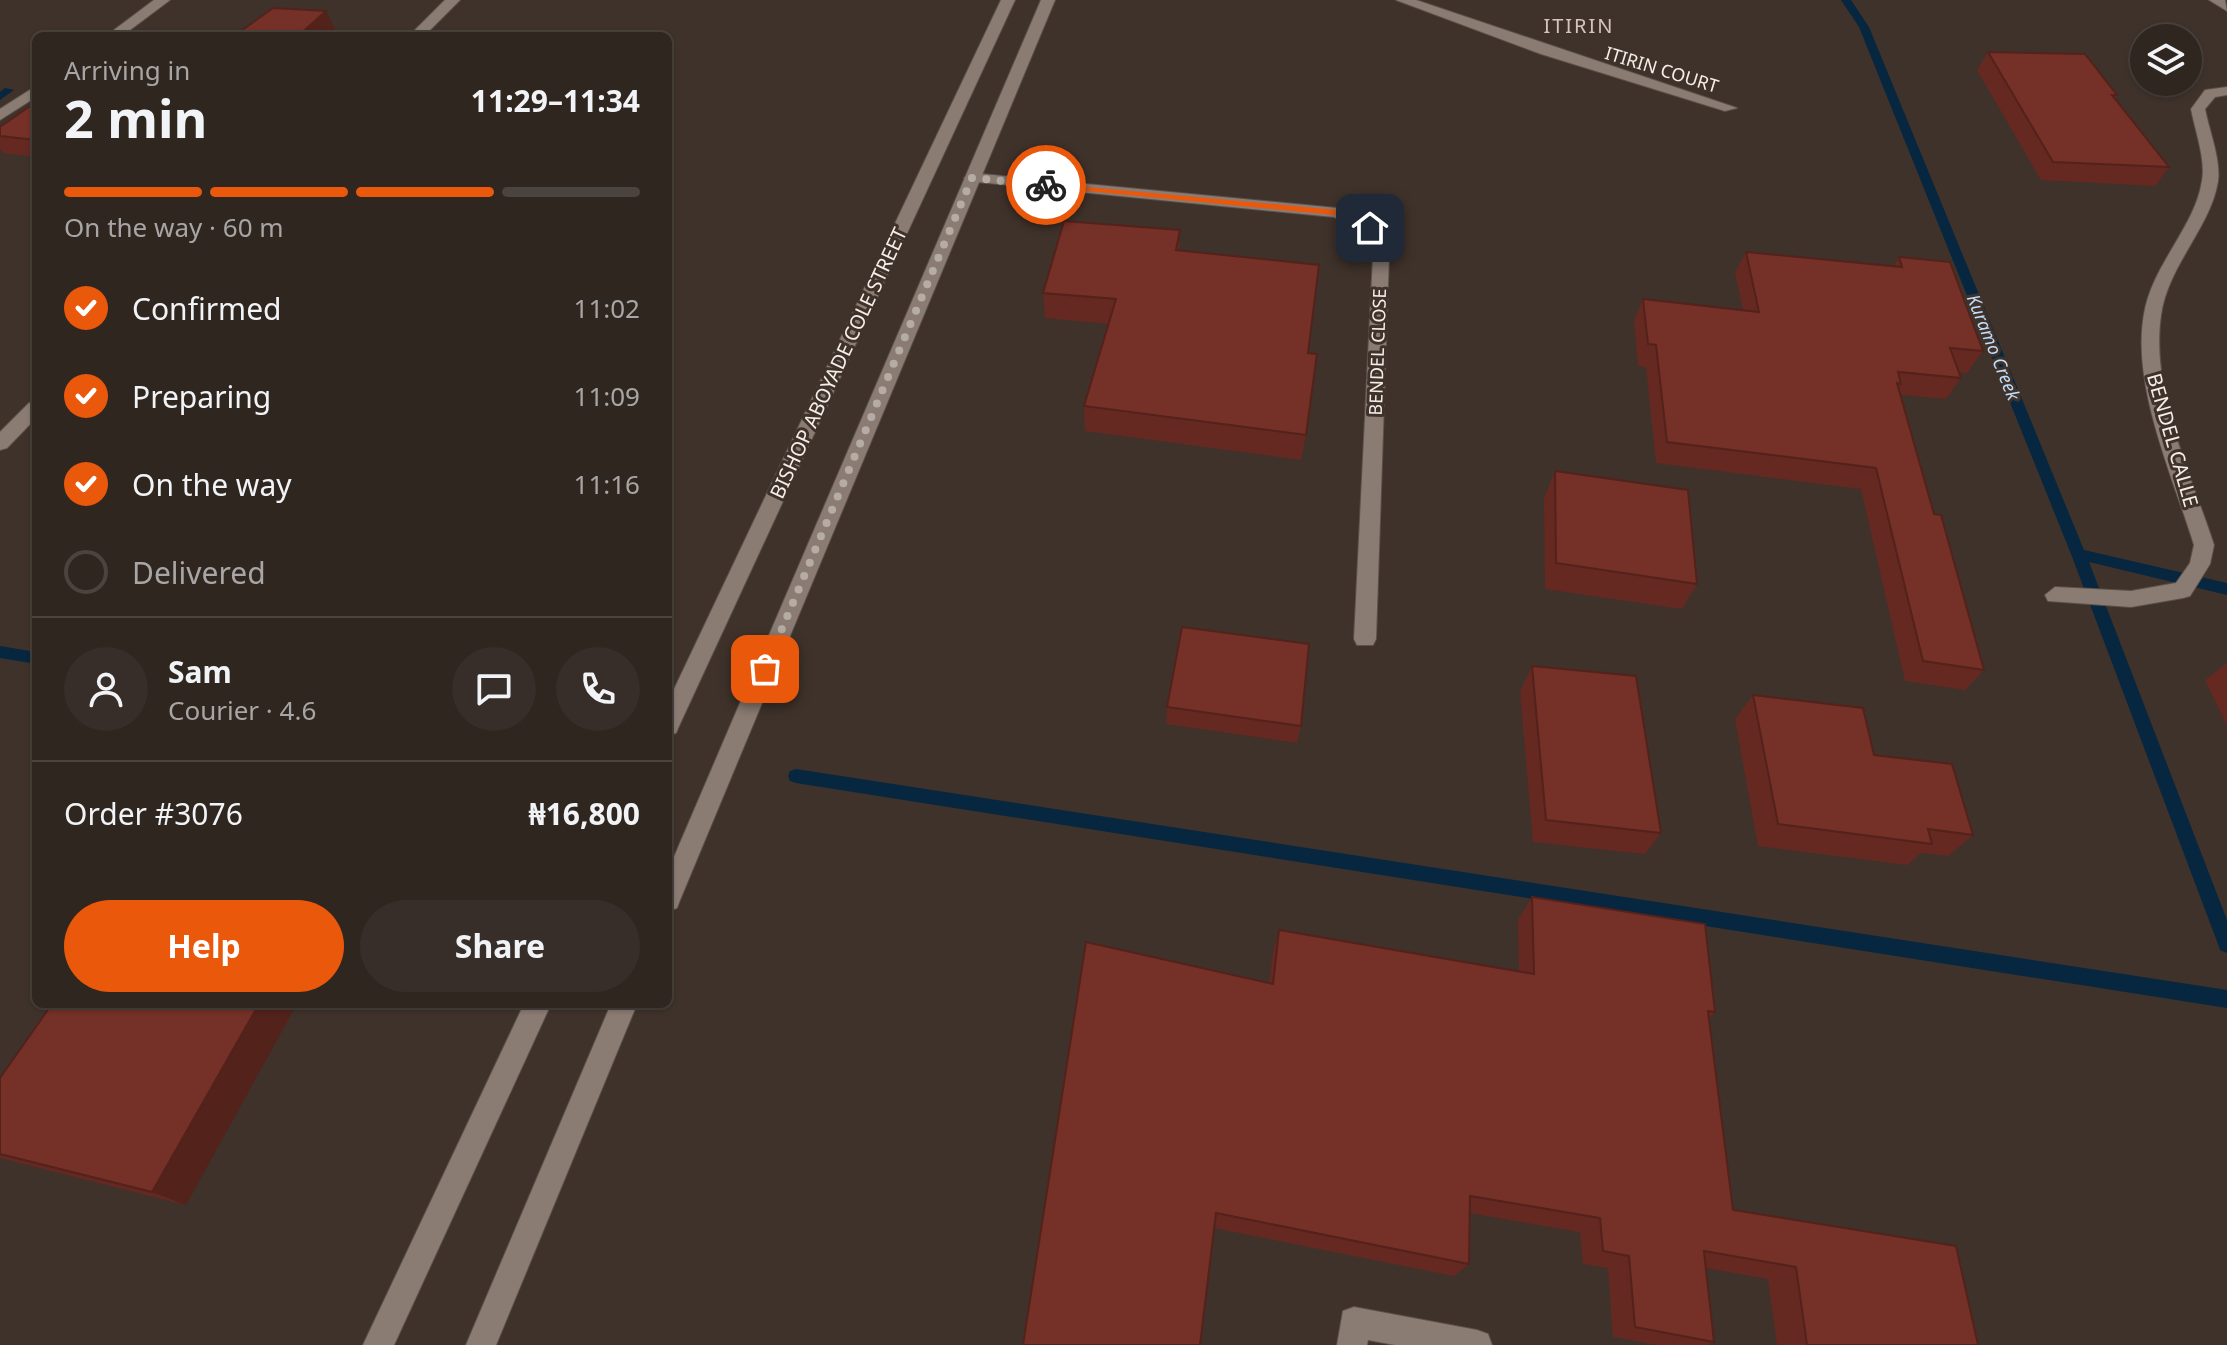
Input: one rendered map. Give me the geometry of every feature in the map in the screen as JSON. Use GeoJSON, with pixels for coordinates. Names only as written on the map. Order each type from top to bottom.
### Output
{"type":"FeatureCollection","features":[{"type":"Feature","properties":{"kind":"street"},"geometry":{"type":"LineString","coordinates":[[119,32],[163,0]]}},
{"type":"Feature","properties":{"kind":"street"},"geometry":{"type":"LineString","coordinates":[[420,32],[453,0]]}},
{"type":"Feature","properties":{"kind":"street","name":"BISHOP ABOYADE COLE STREET"},"geometry":{"type":"LineString","coordinates":[[672,717],[1008,0]]}},
{"type":"Feature","properties":{"kind":"street"},"geometry":{"type":"LineString","coordinates":[[672,890],[1048,0]]}},
{"type":"Feature","properties":{"kind":"street","name":"ITIRIN COURT"},"geometry":{"type":"LineString","coordinates":[[1403,0],[1546,51],[1730,108]]}},
{"type":"Feature","properties":{"kind":"street"},"geometry":{"type":"LineString","coordinates":[[2216,0],[2227,7]]}},
{"type":"Feature","properties":{"kind":"street","name":"BENDEL CALLE"},"geometry":{"type":"LineString","coordinates":[[2055,595],[2131,599],[2183,590],[2200,564],[2204,545],[2160,407],[2152,366],[2152,315],[2166,269],[2205,200],[2211,178],[2198,109],[2210,93],[2227,91]]}},
{"type":"Feature","properties":{"kind":"street"},"geometry":{"type":"LineString","coordinates":[[0,116],[32,93]]}},
{"type":"Feature","properties":{"kind":"street","name":"BENDEL CLOSE"},"geometry":{"type":"LineString","coordinates":[[972,178],[1337,213],[1370,228],[1381,256],[1365,639]]}},
{"type":"Feature","properties":{"kind":"street"},"geometry":{"type":"LineString","coordinates":[[0,443],[32,411]]}},
{"type":"Feature","properties":{"kind":"street"},"geometry":{"type":"LineString","coordinates":[[378,1345],[536,1008]]}},
{"type":"Feature","properties":{"kind":"street"},"geometry":{"type":"LineString","coordinates":[[481,1345],[622,1008]]}},
{"type":"Feature","properties":{"kind":"street"},"geometry":{"type":"LineString","coordinates":[[1352,1345],[1354,1322],[1477,1345]]}},
{"type":"Feature","properties":{"kind":"building"},"geometry":{"type":"Polygon","coordinates":[[[273,8],[326,11],[302,32],[240,32],[273,8]]]}},
{"type":"Feature","properties":{"kind":"building"},"geometry":{"type":"Polygon","coordinates":[[[1988,52],[2085,54],[2117,95],[2112,95],[2169,167],[2053,162],[1988,52]]]}},
{"type":"Feature","properties":{"kind":"building"},"geometry":{"type":"Polygon","coordinates":[[[32,105],[32,140],[0,136],[0,127],[32,105]]]}},
{"type":"Feature","properties":{"kind":"building"},"geometry":{"type":"Polygon","coordinates":[[[1064,221],[1180,230],[1176,250],[1319,265],[1308,353],[1317,354],[1306,435],[1084,406],[1116,299],[1043,293],[1064,221]]]}},
{"type":"Feature","properties":{"kind":"building"},"geometry":{"type":"Polygon","coordinates":[[[1746,252],[1902,267],[1899,257],[1950,262],[1983,351],[1950,348],[1961,378],[1898,372],[1901,384],[1897,383],[1934,514],[1941,515],[1984,670],[1923,661],[1876,468],[1667,442],[1656,345],[1648,344],[1643,299],[1759,312],[1746,252]]]}},
{"type":"Feature","properties":{"kind":"building"},"geometry":{"type":"Polygon","coordinates":[[[1555,471],[1688,490],[1697,584],[1556,563],[1555,471]]]}},
{"type":"Feature","properties":{"kind":"building"},"geometry":{"type":"Polygon","coordinates":[[[1182,627],[1309,644],[1301,726],[1167,707],[1182,627]]]}},
{"type":"Feature","properties":{"kind":"building"},"geometry":{"type":"Polygon","coordinates":[[[1532,666],[1636,676],[1661,833],[1546,820],[1532,666]]]}},
{"type":"Feature","properties":{"kind":"building"},"geometry":{"type":"Polygon","coordinates":[[[1753,695],[1863,708],[1874,755],[1952,764],[1973,835],[1928,829],[1932,844],[1778,824],[1753,695]]]}},
{"type":"Feature","properties":{"kind":"building"},"geometry":{"type":"Polygon","coordinates":[[[1532,897],[1705,924],[1715,1012],[1708,1011],[1733,1210],[1956,1246],[1978,1345],[1807,1345],[1796,1267],[1704,1251],[1714,1342],[1635,1327],[1629,1256],[1603,1251],[1600,1218],[1470,1196],[1469,1264],[1216,1213],[1200,1345],[1023,1345],[1086,942],[1273,984],[1279,930],[1534,974],[1532,897]]]}},
{"type":"Feature","properties":{"kind":"building"},"geometry":{"type":"Polygon","coordinates":[[[49,1008],[257,1008],[152,1192],[0,1154],[0,1078],[49,1008]]]}},
{"type":"Feature","properties":{"kind":"waterway","name":"Kuramo Creek"},"geometry":{"type":"LineString","coordinates":[[1846,0],[1864,27],[2078,554]]}},
{"type":"Feature","properties":{"kind":"waterway"},"geometry":{"type":"LineString","coordinates":[[0,97],[9,90]]}},
{"type":"Feature","properties":{"kind":"waterway","name":"Kuramo Creek"},"geometry":{"type":"LineString","coordinates":[[2078,554],[2227,589]]}},
{"type":"Feature","properties":{"kind":"waterway"},"geometry":{"type":"LineString","coordinates":[[2078,554],[2227,944]]}},
{"type":"Feature","properties":{"kind":"waterway"},"geometry":{"type":"LineString","coordinates":[[0,652],[32,657]]}},
{"type":"Feature","properties":{"kind":"waterway"},"geometry":{"type":"LineString","coordinates":[[796,776],[2227,999]]}},
{"type":"Feature","properties":{"kind":"way so far"},"geometry":{"type":"LineString","coordinates":[[765,669],[972,178],[1046,185]]}},
{"type":"Feature","properties":{"kind":"district","name":"ITIRIN"},"geometry":{"type":"Point","coordinates":[1579,25]}},
{"type":"Feature","properties":{"kind":"route"},"geometry":{"type":"LineString","coordinates":[[1046,185],[1337,213],[1370,228]]}}]}
